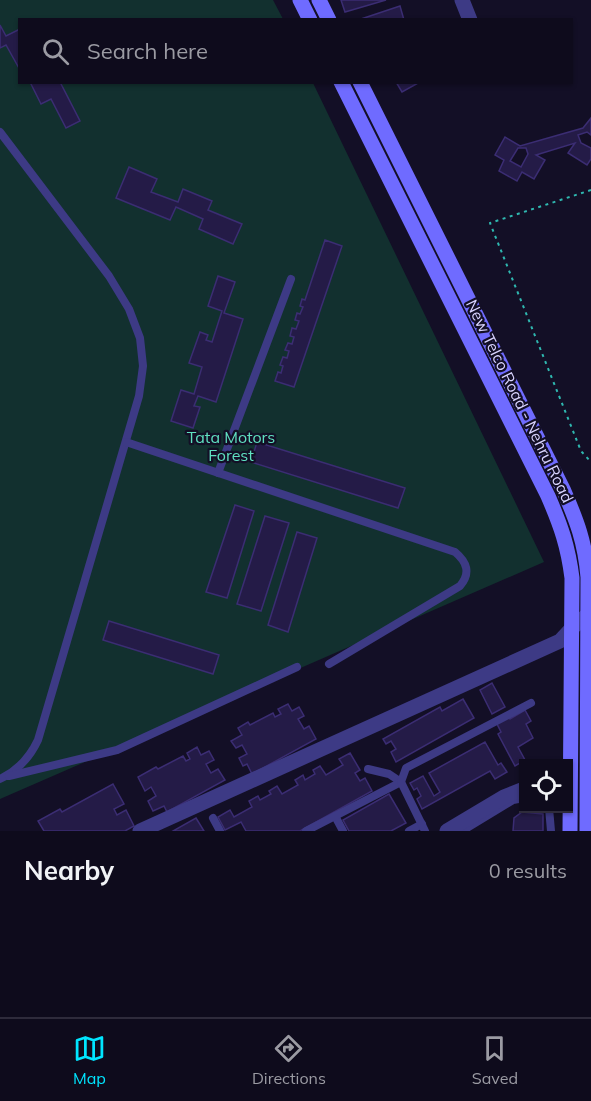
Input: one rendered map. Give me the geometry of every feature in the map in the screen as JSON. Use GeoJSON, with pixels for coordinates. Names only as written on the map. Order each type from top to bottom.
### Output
{"type":"FeatureCollection","features":[{"type":"Feature","properties":{"kind":"street"},"geometry":{"type":"LineString","coordinates":[[300,0],[309,18]]}},
{"type":"Feature","properties":{"kind":"street"},"geometry":{"type":"LineString","coordinates":[[319,0],[327,18]]}},
{"type":"Feature","properties":{"kind":"street"},"geometry":{"type":"LineString","coordinates":[[462,0],[469,18]]}},
{"type":"Feature","properties":{"kind":"street","name":"New Telco Road - Nehru Road"},"geometry":{"type":"LineString","coordinates":[[342,84],[548,496],[562,530],[572,578],[569,759]]}},
{"type":"Feature","properties":{"kind":"street","name":"New Telco Road - Nehru Road"},"geometry":{"type":"LineString","coordinates":[[361,84],[571,507],[585,547],[590,612],[587,831]]}},
{"type":"Feature","properties":{"kind":"street"},"geometry":{"type":"LineString","coordinates":[[140,831],[546,648],[565,638],[573,627],[590,612]]}},
{"type":"Feature","properties":{"kind":"street"},"geometry":{"type":"LineString","coordinates":[[573,776],[589,784]]}},
{"type":"Feature","properties":{"kind":"street"},"geometry":{"type":"LineString","coordinates":[[447,831],[504,797],[519,791]]}},
{"type":"Feature","properties":{"kind":"street","name":"New Telco Road - Nehru Road"},"geometry":{"type":"LineString","coordinates":[[570,813],[570,831]]}},
{"type":"Feature","properties":{"kind":"lane"},"geometry":{"type":"LineString","coordinates":[[0,132],[109,276],[129,309],[141,338],[143,366],[139,396],[38,740],[32,753],[3,778]]}},
{"type":"Feature","properties":{"kind":"lane"},"geometry":{"type":"LineString","coordinates":[[218,473],[291,279]]}},
{"type":"Feature","properties":{"kind":"lane"},"geometry":{"type":"LineString","coordinates":[[126,442],[455,552],[465,561],[467,570],[465,581],[460,586],[329,664]]}},
{"type":"Feature","properties":{"kind":"lane"},"geometry":{"type":"LineString","coordinates":[[3,778],[117,750],[297,667]]}},
{"type":"Feature","properties":{"kind":"lane"},"geometry":{"type":"LineString","coordinates":[[306,831],[401,782],[406,768],[531,703]]}},
{"type":"Feature","properties":{"kind":"lane"},"geometry":{"type":"LineString","coordinates":[[368,769],[388,774],[401,782],[423,827],[409,831]]}},
{"type":"Feature","properties":{"kind":"lane"},"geometry":{"type":"LineString","coordinates":[[462,831],[513,800],[519,799]]}},
{"type":"Feature","properties":{"kind":"lane"},"geometry":{"type":"LineString","coordinates":[[549,813],[551,831]]}},
{"type":"Feature","properties":{"kind":"lane"},"geometry":{"type":"LineString","coordinates":[[335,816],[344,831]]}},
{"type":"Feature","properties":{"kind":"lane"},"geometry":{"type":"LineString","coordinates":[[213,818],[220,831]]}},
{"type":"Feature","properties":{"kind":"path"},"geometry":{"type":"LineString","coordinates":[[591,190],[490,223],[581,451],[591,462]]}},
{"type":"Feature","properties":{"kind":"green space","name":"Tata Motors Forest"},"geometry":{"type":"Polygon","coordinates":[[[0,0],[273,0],[282,18],[18,18],[18,84],[313,84],[544,562],[0,799],[0,0]]]}},
{"type":"Feature","properties":{"kind":"building"},"geometry":{"type":"Polygon","coordinates":[[[341,0],[386,0],[345,12],[341,0]]]}},
{"type":"Feature","properties":{"kind":"building"},"geometry":{"type":"Polygon","coordinates":[[[400,6],[403,18],[364,18],[400,6]]]}},
{"type":"Feature","properties":{"kind":"building"},"geometry":{"type":"Polygon","coordinates":[[[0,25],[6,36],[18,30],[18,66],[6,45],[0,48],[0,25]]]}},
{"type":"Feature","properties":{"kind":"building"},"geometry":{"type":"Polygon","coordinates":[[[31,84],[61,84],[80,121],[66,128],[51,99],[41,104],[31,84]]]}},
{"type":"Feature","properties":{"kind":"building"},"geometry":{"type":"Polygon","coordinates":[[[397,84],[416,84],[402,92],[397,84]]]}},
{"type":"Feature","properties":{"kind":"building"},"geometry":{"type":"Polygon","coordinates":[[[591,118],[591,135],[587,132],[578,135],[581,143],[591,148],[591,159],[587,165],[568,153],[575,143],[536,155],[545,160],[534,179],[522,172],[517,181],[499,171],[504,160],[495,155],[505,137],[520,146],[583,128],[591,118]],[[518,148],[510,161],[521,167],[528,154],[526,148],[518,148]]]}},
{"type":"Feature","properties":{"kind":"building"},"geometry":{"type":"Polygon","coordinates":[[[129,167],[157,179],[151,192],[178,202],[183,189],[212,201],[208,210],[242,224],[233,244],[199,229],[203,219],[176,207],[170,220],[116,198],[129,167]]]}},
{"type":"Feature","properties":{"kind":"building"},"geometry":{"type":"Polygon","coordinates":[[[325,240],[342,246],[294,387],[275,381],[278,372],[281,373],[283,366],[280,365],[283,357],[287,358],[289,351],[285,350],[288,343],[292,344],[294,337],[290,336],[292,328],[296,329],[299,321],[295,320],[297,313],[300,314],[303,307],[300,306],[302,299],[305,300],[325,240]]]}},
{"type":"Feature","properties":{"kind":"building"},"geometry":{"type":"Polygon","coordinates":[[[218,276],[235,282],[224,313],[243,319],[216,402],[198,396],[194,406],[200,407],[193,428],[171,421],[181,390],[194,394],[202,367],[189,363],[200,332],[208,335],[206,340],[212,342],[222,311],[208,306],[218,276]]]}},
{"type":"Feature","properties":{"kind":"building"},"geometry":{"type":"Polygon","coordinates":[[[257,442],[405,488],[398,508],[251,462],[257,442]]]}},
{"type":"Feature","properties":{"kind":"building"},"geometry":{"type":"Polygon","coordinates":[[[235,505],[254,511],[227,598],[206,592],[235,505]]]}},
{"type":"Feature","properties":{"kind":"building"},"geometry":{"type":"Polygon","coordinates":[[[265,516],[289,523],[261,611],[237,604],[265,516]]]}},
{"type":"Feature","properties":{"kind":"building"},"geometry":{"type":"Polygon","coordinates":[[[297,532],[317,538],[288,632],[268,625],[297,532]]]}},
{"type":"Feature","properties":{"kind":"building"},"geometry":{"type":"Polygon","coordinates":[[[109,621],[219,655],[213,674],[103,640],[109,621]]]}},
{"type":"Feature","properties":{"kind":"building"},"geometry":{"type":"Polygon","coordinates":[[[492,683],[505,707],[492,714],[480,690],[492,683]]]}},
{"type":"Feature","properties":{"kind":"building"},"geometry":{"type":"Polygon","coordinates":[[[463,699],[474,718],[396,762],[391,752],[396,749],[391,741],[386,744],[383,739],[440,707],[442,711],[463,699]]]}},
{"type":"Feature","properties":{"kind":"building"},"geometry":{"type":"Polygon","coordinates":[[[288,704],[292,711],[299,707],[304,716],[298,719],[304,729],[309,726],[316,739],[252,774],[247,764],[243,766],[239,758],[247,754],[242,745],[236,748],[231,741],[242,735],[238,728],[248,722],[250,725],[273,713],[275,717],[281,714],[278,709],[288,704]]]}},
{"type":"Feature","properties":{"kind":"building"},"geometry":{"type":"Polygon","coordinates":[[[525,710],[531,721],[526,724],[533,738],[518,747],[524,759],[519,759],[519,764],[515,766],[498,734],[501,732],[496,722],[508,716],[510,719],[525,710]]]}},
{"type":"Feature","properties":{"kind":"building"},"geometry":{"type":"Polygon","coordinates":[[[485,742],[498,765],[501,763],[507,772],[495,779],[490,771],[422,809],[417,799],[421,796],[417,788],[414,790],[410,783],[423,776],[434,796],[440,792],[429,773],[485,742]]]}},
{"type":"Feature","properties":{"kind":"building"},"geometry":{"type":"Polygon","coordinates":[[[197,747],[201,755],[209,751],[214,760],[206,764],[211,773],[218,769],[225,780],[167,812],[164,806],[153,811],[148,801],[156,796],[151,787],[145,791],[138,777],[183,756],[186,761],[190,759],[187,753],[197,747]]]}},
{"type":"Feature","properties":{"kind":"building"},"geometry":{"type":"Polygon","coordinates":[[[350,753],[360,770],[355,773],[360,781],[365,778],[372,791],[300,831],[246,831],[241,822],[225,830],[218,817],[230,810],[234,817],[252,807],[249,801],[258,796],[260,800],[271,794],[269,791],[277,786],[282,794],[298,785],[295,780],[303,775],[305,780],[315,774],[313,770],[320,766],[326,775],[343,765],[339,759],[350,753]]]}},
{"type":"Feature","properties":{"kind":"building"},"geometry":{"type":"Polygon","coordinates":[[[113,784],[124,804],[114,809],[117,815],[126,810],[134,826],[125,831],[44,831],[38,821],[60,809],[62,812],[113,784]]]}},
{"type":"Feature","properties":{"kind":"building"},"geometry":{"type":"Polygon","coordinates":[[[389,794],[406,823],[391,831],[349,831],[343,820],[389,794]]]}},
{"type":"Feature","properties":{"kind":"building"},"geometry":{"type":"Polygon","coordinates":[[[521,813],[543,814],[543,831],[513,831],[514,818],[521,813]]]}},
{"type":"Feature","properties":{"kind":"building"},"geometry":{"type":"Polygon","coordinates":[[[196,818],[204,831],[173,831],[196,818]]]}}]}
